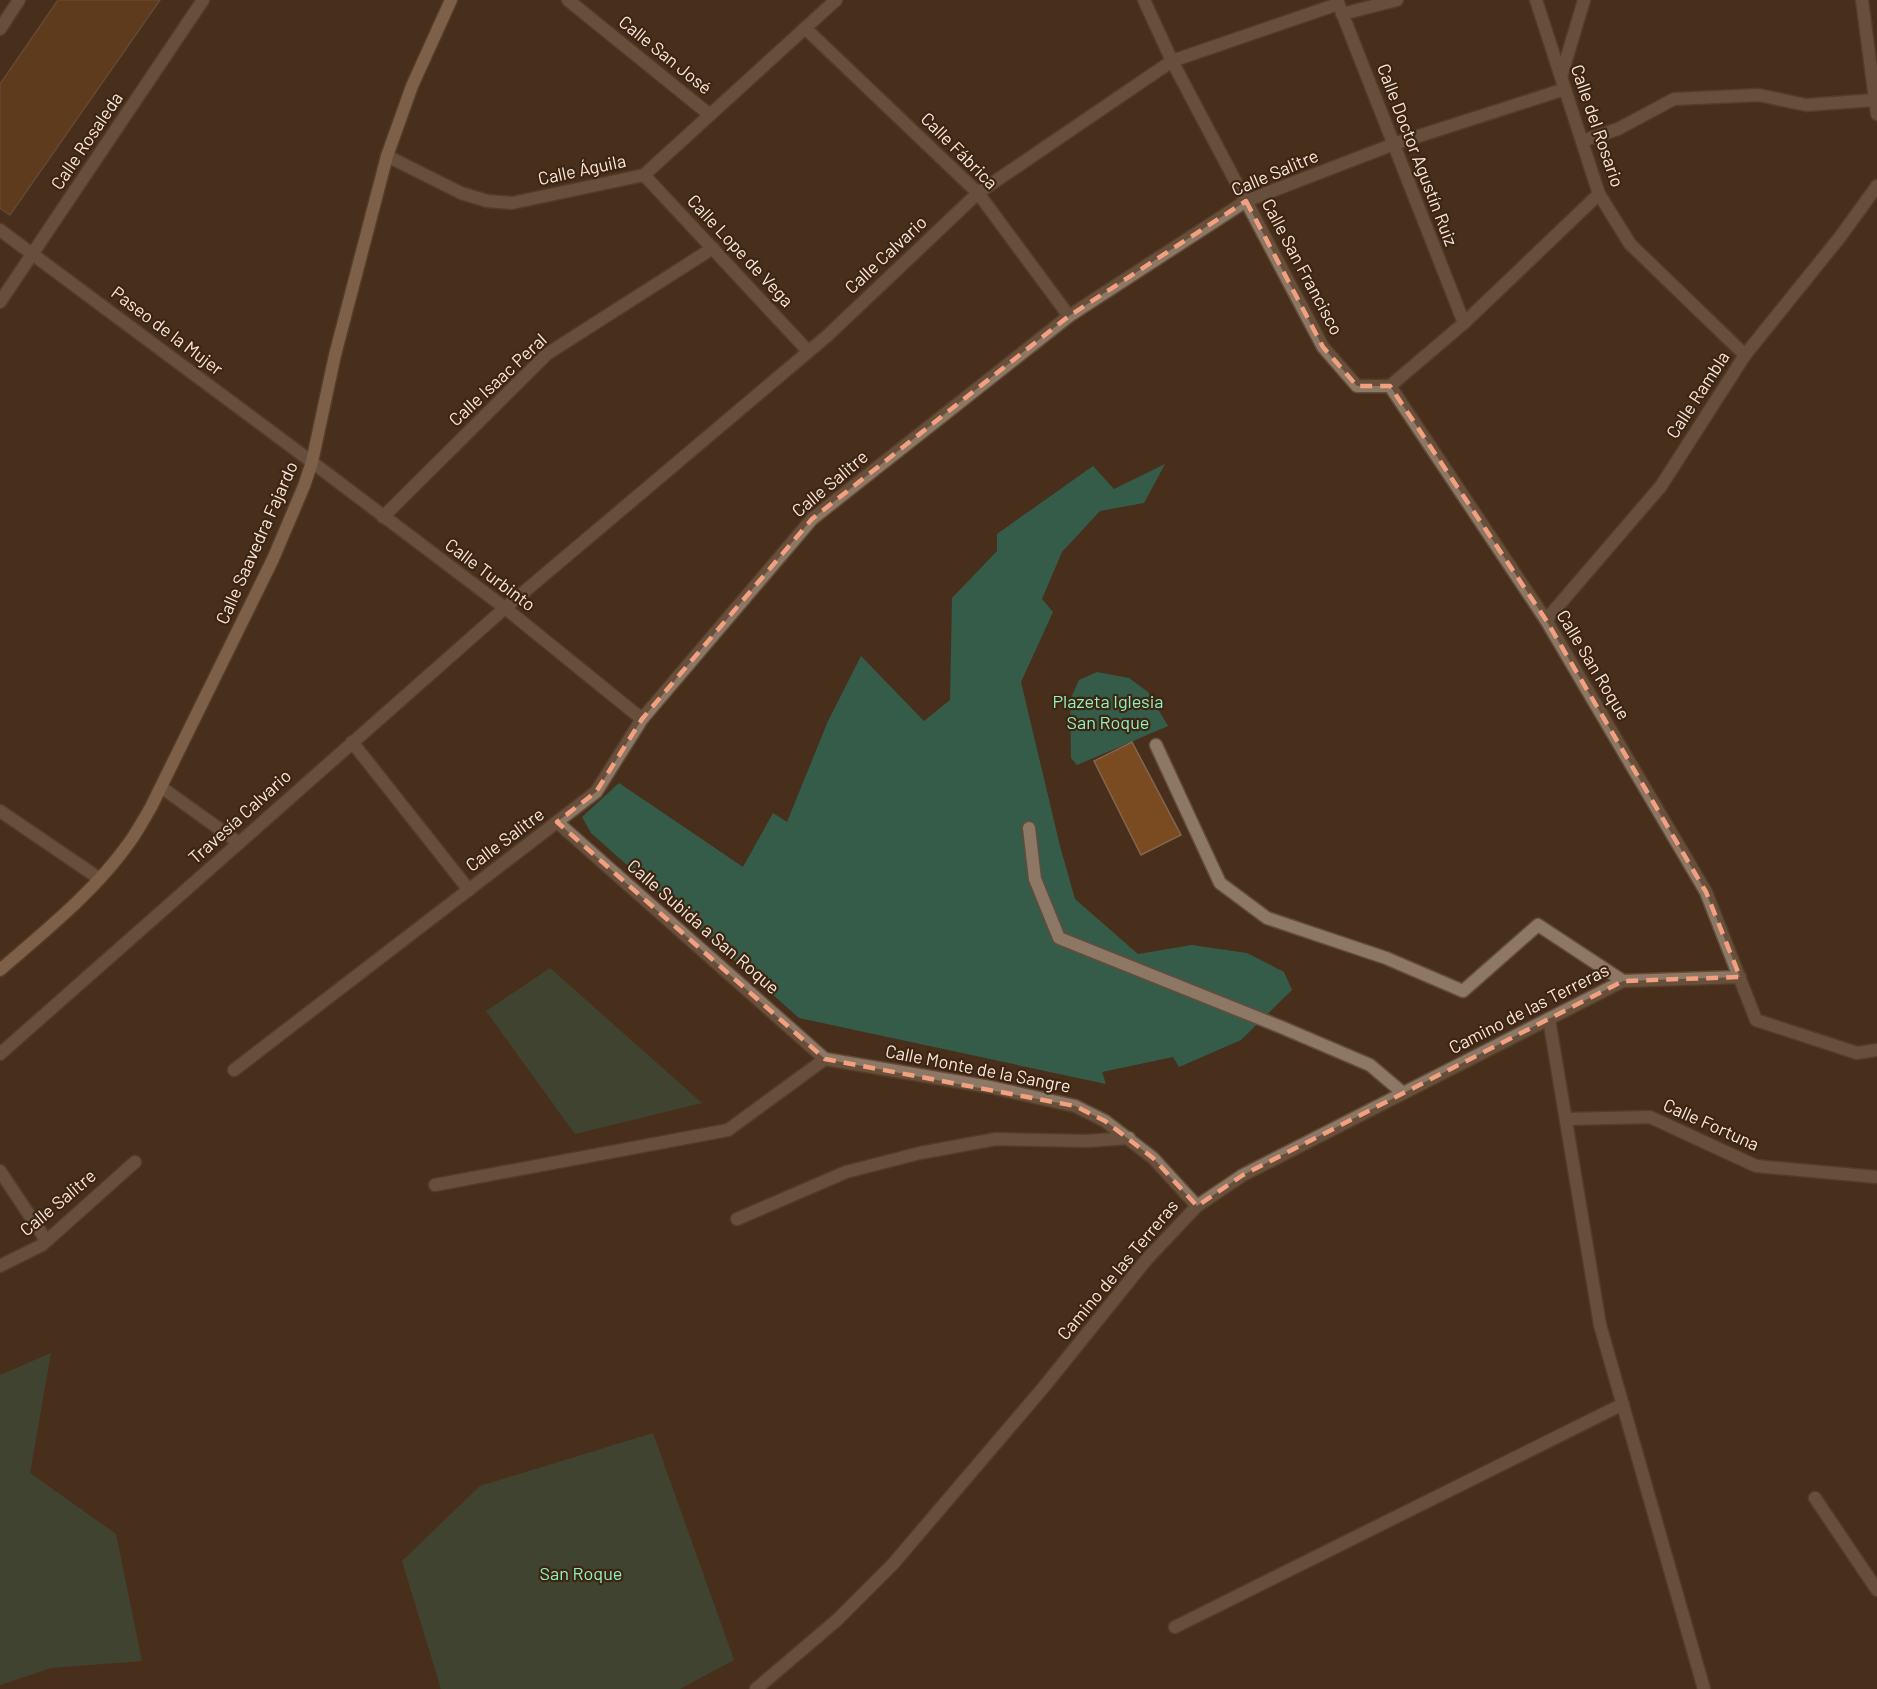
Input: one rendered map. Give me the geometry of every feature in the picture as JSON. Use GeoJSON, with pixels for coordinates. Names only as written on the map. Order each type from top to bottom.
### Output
{"type":"FeatureCollection","features":[{"type":"Feature","properties":{"kind":"main road","name":"Calle Saavedra Fajardo"},"geometry":{"type":"LineString","coordinates":[[0,970],[72,907],[100,879],[129,843],[151,807],[273,559],[297,505],[312,462],[335,355],[387,156],[412,86],[451,0]]}},
{"type":"Feature","properties":{"kind":"street"},"geometry":{"type":"LineString","coordinates":[[0,29],[19,0]]}},
{"type":"Feature","properties":{"kind":"street","name":"Calle Rosaleda"},"geometry":{"type":"LineString","coordinates":[[0,302],[203,0]]}},
{"type":"Feature","properties":{"kind":"street","name":"Calle San José"},"geometry":{"type":"LineString","coordinates":[[568,0],[710,114]]}},
{"type":"Feature","properties":{"kind":"street","name":"Calle Águila"},"geometry":{"type":"LineString","coordinates":[[387,156],[461,193],[487,201],[512,203],[644,175],[836,0]]}},
{"type":"Feature","properties":{"kind":"street","name":"Calle San Francisco"},"geometry":{"type":"LineString","coordinates":[[1144,0],[1172,61],[1323,347],[1357,386],[1390,386]]}},
{"type":"Feature","properties":{"kind":"street","name":"Calle Calvario"},"geometry":{"type":"LineString","coordinates":[[505,608],[808,351],[978,193],[1172,61],[1339,6],[1397,0]]}},
{"type":"Feature","properties":{"kind":"street","name":"Calle del Rosario"},"geometry":{"type":"LineString","coordinates":[[1536,0],[1599,194],[1630,244],[1745,355]]}},
{"type":"Feature","properties":{"kind":"street"},"geometry":{"type":"LineString","coordinates":[[1563,83],[1584,0]]}},
{"type":"Feature","properties":{"kind":"street"},"geometry":{"type":"LineString","coordinates":[[1862,0],[1877,114]]}},
{"type":"Feature","properties":{"kind":"street","name":"Calle Doctor Agustín Ruiz"},"geometry":{"type":"LineString","coordinates":[[1339,6],[1464,323]]}},
{"type":"Feature","properties":{"kind":"street","name":"Calle Fábrica"},"geometry":{"type":"LineString","coordinates":[[805,28],[978,193],[1069,316]]}},
{"type":"Feature","properties":{"kind":"street","name":"Calle Salitre"},"geometry":{"type":"LineString","coordinates":[[234,1070],[596,792],[642,719],[812,519],[1069,316],[1246,201],[1563,83]]}},
{"type":"Feature","properties":{"kind":"street"},"geometry":{"type":"LineString","coordinates":[[1582,141],[1618,129],[1674,99],[1759,96],[1806,105],[1875,100]]}},
{"type":"Feature","properties":{"kind":"street","name":"Calle Lope de Vega"},"geometry":{"type":"LineString","coordinates":[[644,175],[808,351]]}},
{"type":"Feature","properties":{"kind":"street","name":"Calle Rambla"},"geometry":{"type":"LineString","coordinates":[[1546,620],[1661,486],[1745,355],[1840,237],[1877,186]]}},
{"type":"Feature","properties":{"kind":"street"},"geometry":{"type":"LineString","coordinates":[[1390,386],[1464,323],[1599,194]]}},
{"type":"Feature","properties":{"kind":"street","name":"Paseo de la Mujer"},"geometry":{"type":"LineString","coordinates":[[0,230],[312,462]]}},
{"type":"Feature","properties":{"kind":"street","name":"Calle Isaac Peral"},"geometry":{"type":"LineString","coordinates":[[383,517],[547,354],[713,248]]}},
{"type":"Feature","properties":{"kind":"street","name":"Calle San Roque"},"geometry":{"type":"LineString","coordinates":[[1390,386],[1546,620],[1706,892],[1756,1020],[1857,1053],[1877,1050]]}},
{"type":"Feature","properties":{"kind":"street","name":"Calle Turbinto"},"geometry":{"type":"LineString","coordinates":[[312,462],[505,608],[642,719]]}},
{"type":"Feature","properties":{"kind":"street","name":"Travesía Calvario"},"geometry":{"type":"LineString","coordinates":[[0,1054],[505,608]]}},
{"type":"Feature","properties":{"kind":"street"},"geometry":{"type":"LineString","coordinates":[[352,742],[469,890]]}},
{"type":"Feature","properties":{"kind":"street"},"geometry":{"type":"LineString","coordinates":[[1156,745],[1220,883],[1267,918],[1386,958],[1463,991],[1538,926],[1623,981]]}},
{"type":"Feature","properties":{"kind":"street"},"geometry":{"type":"LineString","coordinates":[[161,787],[239,843]]}},
{"type":"Feature","properties":{"kind":"street"},"geometry":{"type":"LineString","coordinates":[[0,811],[100,879]]}},
{"type":"Feature","properties":{"kind":"street","name":"Calle Subida a San Roque"},"geometry":{"type":"LineString","coordinates":[[558,822],[825,1059]]}},
{"type":"Feature","properties":{"kind":"street"},"geometry":{"type":"LineString","coordinates":[[1029,828],[1035,879],[1059,938],[1270,1022],[1370,1065],[1403,1094]]}},
{"type":"Feature","properties":{"kind":"street","name":"Camino de las Terreras"},"geometry":{"type":"LineString","coordinates":[[756,1689],[837,1620],[893,1564],[1043,1388],[1147,1259],[1197,1206],[1243,1175],[1623,981],[1740,977]]}},
{"type":"Feature","properties":{"kind":"street"},"geometry":{"type":"LineString","coordinates":[[1549,1019],[1600,1325],[1704,1689]]}},
{"type":"Feature","properties":{"kind":"street"},"geometry":{"type":"LineString","coordinates":[[435,1185],[728,1130],[825,1059]]}},
{"type":"Feature","properties":{"kind":"street","name":"Calle Monte de la Sangre"},"geometry":{"type":"LineString","coordinates":[[825,1059],[990,1087],[1075,1106],[1105,1121],[1154,1158],[1197,1206]]}},
{"type":"Feature","properties":{"kind":"street","name":"Calle Fortuna"},"geometry":{"type":"LineString","coordinates":[[1566,1119],[1650,1117],[1756,1166],[1877,1177]]}},
{"type":"Feature","properties":{"kind":"street"},"geometry":{"type":"LineString","coordinates":[[737,1219],[846,1172],[920,1152],[996,1139],[1087,1141],[1129,1138]]}},
{"type":"Feature","properties":{"kind":"street","name":"Calle Salitre"},"geometry":{"type":"LineString","coordinates":[[0,1266],[42,1245],[135,1162]]}},
{"type":"Feature","properties":{"kind":"street"},"geometry":{"type":"LineString","coordinates":[[0,1171],[46,1240]]}},
{"type":"Feature","properties":{"kind":"street"},"geometry":{"type":"LineString","coordinates":[[1175,1627],[1623,1404]]}},
{"type":"Feature","properties":{"kind":"street"},"geometry":{"type":"LineString","coordinates":[[1815,1498],[1877,1590]]}},
{"type":"Feature","properties":{"kind":"highlighted area"},"geometry":{"type":"Polygon","coordinates":[[[1246,201],[1323,347],[1357,386],[1390,386],[1546,620],[1706,892],[1740,977],[1623,981],[1243,1175],[1197,1206],[1153,1158],[1105,1121],[1075,1106],[825,1059],[557,822],[596,792],[642,719],[812,519],[1069,316],[1246,201]]]}},
{"type":"Feature","properties":{"kind":"green space"},"geometry":{"type":"Polygon","coordinates":[[[1165,464],[1144,503],[1100,511],[1062,552],[1042,599],[1053,612],[1021,682],[1075,899],[1138,954],[1192,945],[1247,953],[1284,972],[1292,990],[1241,1040],[1179,1067],[1173,1057],[1102,1072],[1106,1084],[799,1018],[591,833],[582,817],[619,783],[743,867],[773,813],[787,822],[828,721],[861,656],[924,721],[950,700],[952,598],[997,551],[997,534],[1093,466],[1114,489],[1165,464]]]}},
{"type":"Feature","properties":{"kind":"green space","name":"Plazeta Iglesia San Roque"},"geometry":{"type":"Polygon","coordinates":[[[1097,672],[1129,678],[1148,692],[1168,726],[1077,765],[1071,758],[1070,700],[1079,680],[1097,672]]]}},
{"type":"Feature","properties":{"kind":"green space"},"geometry":{"type":"Polygon","coordinates":[[[550,968],[702,1103],[575,1134],[486,1011],[550,968]]]}},
{"type":"Feature","properties":{"kind":"green space"},"geometry":{"type":"Polygon","coordinates":[[[51,1353],[30,1473],[116,1534],[142,1661],[51,1668],[0,1685],[0,1375],[51,1353]]]}},
{"type":"Feature","properties":{"kind":"green space","name":"San Roque"},"geometry":{"type":"Polygon","coordinates":[[[653,1433],[734,1660],[680,1689],[441,1689],[402,1561],[480,1486],[653,1433]]]}},
{"type":"Feature","properties":{"kind":"building"},"geometry":{"type":"Polygon","coordinates":[[[58,0],[160,0],[10,215],[0,208],[0,84],[58,0]]]}},
{"type":"Feature","properties":{"kind":"building"},"geometry":{"type":"Polygon","coordinates":[[[1132,742],[1181,835],[1141,855],[1094,761],[1132,742]]]}}]}
